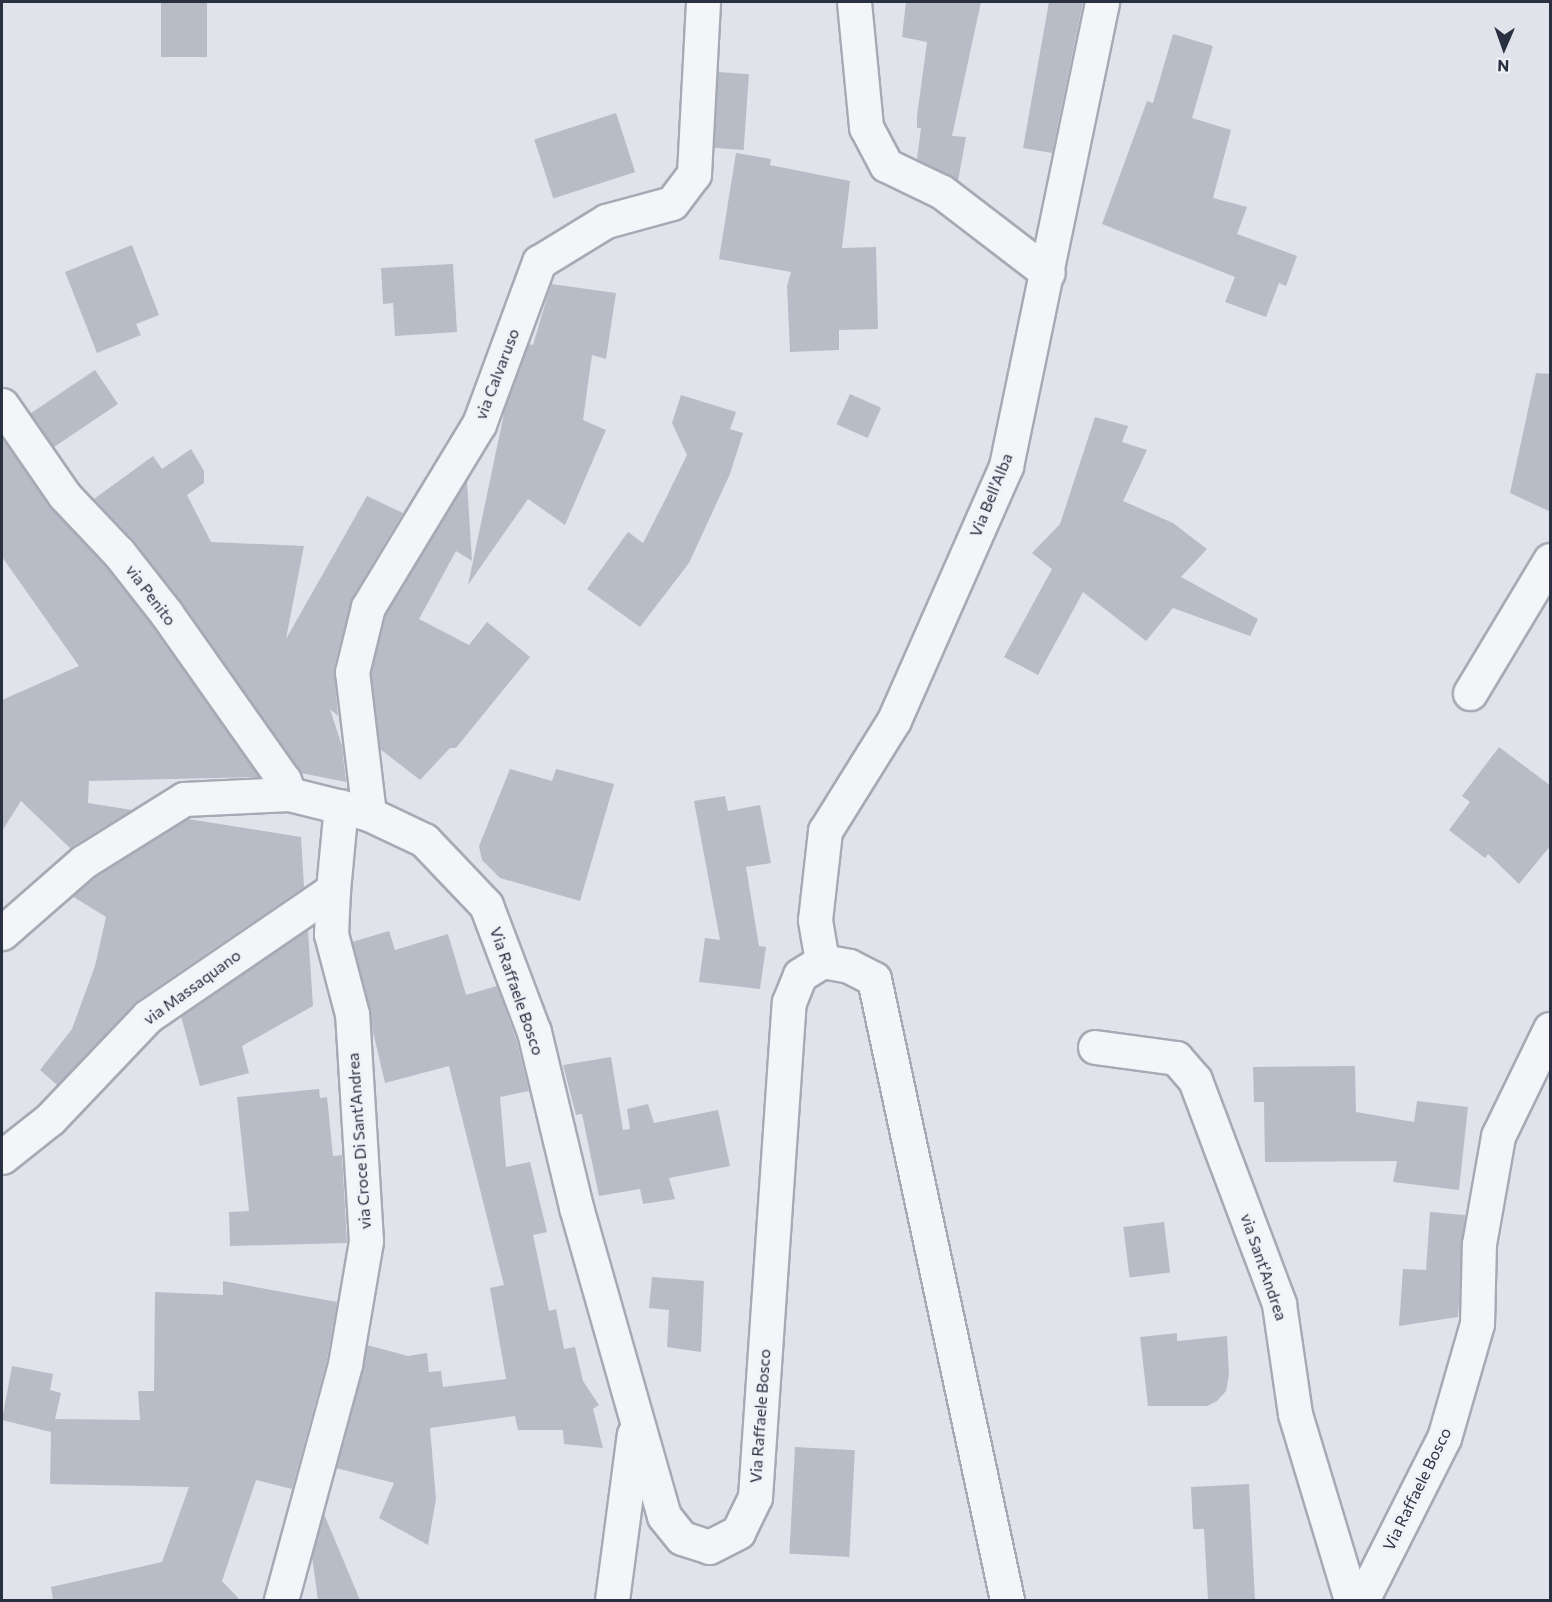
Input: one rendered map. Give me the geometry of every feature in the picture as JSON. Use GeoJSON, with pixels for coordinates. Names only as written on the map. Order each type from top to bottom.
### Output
{"type":"FeatureCollection","features":[{"type":"Feature","properties":{"kind":"street","name":"via Calvaruso"},"geometry":{"type":"LineString","coordinates":[[355,810],[352,672],[368,607],[479,424],[538,262],[606,221],[672,203],[694,174],[703,2]]}},
{"type":"Feature","properties":{"kind":"street"},"geometry":{"type":"LineString","coordinates":[[854,2],[866,128],[886,165],[942,192],[1048,273]]}},
{"type":"Feature","properties":{"kind":"street","name":"Via Bell'Alba"},"geometry":{"type":"LineString","coordinates":[[822,961],[827,921],[825,831],[894,720],[1006,466],[1048,273],[1102,2]]}},
{"type":"Feature","properties":{"kind":"street","name":"via Penito"},"geometry":{"type":"LineString","coordinates":[[2,405],[64,495],[119,553],[166,613],[284,780],[289,794]]}},
{"type":"Feature","properties":{"kind":"street"},"geometry":{"type":"LineString","coordinates":[[1470,693],[1551,560]]}},
{"type":"Feature","properties":{"kind":"street","name":"Via Raffaele Bosco"},"geometry":{"type":"LineString","coordinates":[[2,933],[82,862],[184,799],[289,794],[355,810],[424,840],[486,905],[534,1032],[576,1207],[664,1516],[682,1538],[709,1547],[738,1532],[755,1497],[789,1002],[800,975],[822,961]]}},
{"type":"Feature","properties":{"kind":"street"},"geometry":{"type":"LineString","coordinates":[[333,890],[355,810]]}},
{"type":"Feature","properties":{"kind":"street","name":"via Massaquano"},"geometry":{"type":"LineString","coordinates":[[2,1157],[50,1119],[148,1016],[333,890]]}},
{"type":"Feature","properties":{"kind":"street","name":"via Croce Di Sant'Andrea"},"geometry":{"type":"LineString","coordinates":[[281,1600],[345,1364],[366,1241],[352,1014],[331,934],[333,890]]}},
{"type":"Feature","properties":{"kind":"street"},"geometry":{"type":"LineString","coordinates":[[822,961],[849,966],[874,979],[1007,1600]]}},
{"type":"Feature","properties":{"kind":"street","name":"Via Raffaele Bosco"},"geometry":{"type":"LineString","coordinates":[[1362,1600],[1444,1438],[1477,1324],[1479,1244],[1497,1136],[1551,1029]]}},
{"type":"Feature","properties":{"kind":"street","name":"via Sant'Andrea"},"geometry":{"type":"LineString","coordinates":[[1095,1047],[1176,1058],[1195,1080],[1279,1304],[1295,1414],[1351,1600]]}},
{"type":"Feature","properties":{"kind":"street"},"geometry":{"type":"LineString","coordinates":[[612,1600],[636,1417]]}},
{"type":"Feature","properties":{"kind":"building"},"geometry":{"type":"Polygon","coordinates":[[[161,2],[207,2],[207,57],[161,57],[161,2]]]}},
{"type":"Feature","properties":{"kind":"building"},"geometry":{"type":"Polygon","coordinates":[[[906,2],[981,2],[952,136],[966,137],[958,181],[917,159],[921,128],[917,128],[917,116],[927,42],[902,37],[906,2]]]}},
{"type":"Feature","properties":{"kind":"building"},"geometry":{"type":"Polygon","coordinates":[[[1049,2],[1083,2],[1052,153],[1023,148],[1049,2]]]}},
{"type":"Feature","properties":{"kind":"building"},"geometry":{"type":"Polygon","coordinates":[[[1173,34],[1213,46],[1192,118],[1231,130],[1213,198],[1247,207],[1237,234],[1297,256],[1286,286],[1279,283],[1266,317],[1225,302],[1235,277],[1102,224],[1147,101],[1153,103],[1173,34]]]}},
{"type":"Feature","properties":{"kind":"building"},"geometry":{"type":"Polygon","coordinates":[[[718,72],[749,74],[744,150],[713,148],[718,72]]]}},
{"type":"Feature","properties":{"kind":"building"},"geometry":{"type":"Polygon","coordinates":[[[616,113],[635,172],[553,199],[534,140],[616,113]]]}},
{"type":"Feature","properties":{"kind":"building"},"geometry":{"type":"Polygon","coordinates":[[[736,153],[771,159],[770,165],[850,181],[842,248],[876,247],[878,329],[839,330],[839,350],[790,352],[787,286],[791,272],[719,259],[736,153]]]}},
{"type":"Feature","properties":{"kind":"building"},"geometry":{"type":"Polygon","coordinates":[[[132,245],[159,315],[136,324],[141,335],[97,353],[65,272],[132,245]]]}},
{"type":"Feature","properties":{"kind":"building"},"geometry":{"type":"Polygon","coordinates":[[[453,264],[457,332],[395,336],[393,303],[383,304],[381,268],[453,264]]]}},
{"type":"Feature","properties":{"kind":"building"},"geometry":{"type":"Polygon","coordinates":[[[551,284],[616,293],[606,359],[592,355],[583,420],[606,430],[565,525],[528,499],[468,585],[506,404],[529,344],[533,345],[551,284]]]}},
{"type":"Feature","properties":{"kind":"building"},"geometry":{"type":"Polygon","coordinates":[[[95,370],[118,404],[53,448],[30,414],[95,370]]]}},
{"type":"Feature","properties":{"kind":"building"},"geometry":{"type":"Polygon","coordinates":[[[1536,373],[1551,374],[1551,512],[1510,493],[1536,373]]]}},
{"type":"Feature","properties":{"kind":"building"},"geometry":{"type":"Polygon","coordinates":[[[850,394],[881,408],[868,438],[837,424],[850,394]]]}},
{"type":"Feature","properties":{"kind":"building"},"geometry":{"type":"Polygon","coordinates":[[[681,395],[736,412],[730,429],[743,433],[730,474],[689,563],[640,627],[587,589],[628,532],[643,543],[687,455],[672,423],[681,395]]]}},
{"type":"Feature","properties":{"kind":"building"},"geometry":{"type":"Polygon","coordinates":[[[1095,417],[1128,426],[1122,442],[1147,450],[1123,501],[1173,523],[1207,549],[1181,577],[1258,619],[1250,636],[1173,608],[1146,641],[1083,592],[1038,675],[1004,657],[1052,569],[1032,553],[1060,524],[1095,417]]]}},
{"type":"Feature","properties":{"kind":"building"},"geometry":{"type":"Polygon","coordinates":[[[2,437],[49,506],[105,565],[151,624],[259,777],[89,781],[88,803],[132,810],[70,848],[21,801],[2,831],[2,700],[79,666],[2,557],[2,437]]]}},
{"type":"Feature","properties":{"kind":"building"},"geometry":{"type":"Polygon","coordinates":[[[191,449],[204,471],[204,483],[187,495],[211,542],[304,546],[286,639],[367,496],[403,513],[352,598],[334,668],[338,716],[330,709],[342,746],[346,782],[301,773],[181,601],[134,541],[94,499],[153,456],[162,469],[191,449]]]}},
{"type":"Feature","properties":{"kind":"building"},"geometry":{"type":"Polygon","coordinates":[[[467,481],[472,561],[456,551],[419,619],[469,645],[487,622],[530,657],[456,748],[450,748],[420,780],[380,749],[371,673],[386,614],[467,481]]]}},
{"type":"Feature","properties":{"kind":"building"},"geometry":{"type":"Polygon","coordinates":[[[1499,747],[1551,786],[1551,845],[1519,884],[1488,854],[1485,858],[1449,830],[1470,802],[1462,796],[1499,747]]]}},
{"type":"Feature","properties":{"kind":"building"},"geometry":{"type":"Polygon","coordinates":[[[510,769],[552,781],[556,769],[614,784],[580,901],[500,878],[482,860],[479,846],[510,769]]]}},
{"type":"Feature","properties":{"kind":"building"},"geometry":{"type":"Polygon","coordinates":[[[725,796],[728,811],[760,805],[771,863],[746,867],[759,946],[766,947],[760,989],[699,982],[705,938],[720,940],[694,801],[725,796]]]}},
{"type":"Feature","properties":{"kind":"building"},"geometry":{"type":"Polygon","coordinates":[[[188,819],[301,837],[304,887],[137,1001],[57,1085],[40,1070],[72,1029],[95,966],[106,917],[72,896],[94,877],[188,819]]]}},
{"type":"Feature","properties":{"kind":"building"},"geometry":{"type":"Polygon","coordinates":[[[308,930],[313,1006],[242,1046],[249,1073],[200,1086],[181,1016],[308,930]]]}},
{"type":"Feature","properties":{"kind":"building"},"geometry":{"type":"Polygon","coordinates":[[[389,931],[395,950],[448,934],[466,995],[497,986],[517,1042],[529,1091],[500,1097],[506,1167],[530,1162],[547,1232],[533,1235],[549,1311],[556,1309],[564,1349],[575,1347],[583,1381],[599,1405],[593,1409],[603,1448],[564,1444],[563,1430],[518,1430],[515,1416],[430,1428],[436,1499],[428,1545],[379,1518],[394,1483],[336,1468],[367,1345],[408,1356],[427,1353],[429,1372],[441,1371],[443,1387],[506,1379],[490,1288],[504,1285],[449,1066],[385,1083],[352,942],[389,931]]]}},
{"type":"Feature","properties":{"kind":"building"},"geometry":{"type":"Polygon","coordinates":[[[611,1057],[623,1130],[630,1129],[627,1109],[648,1104],[654,1123],[718,1110],[730,1166],[669,1178],[675,1199],[643,1204],[640,1189],[599,1196],[582,1114],[576,1115],[563,1065],[611,1057]]]}},
{"type":"Feature","properties":{"kind":"building"},"geometry":{"type":"Polygon","coordinates":[[[1355,1066],[1356,1112],[1414,1122],[1417,1101],[1468,1107],[1459,1190],[1393,1182],[1397,1161],[1265,1162],[1264,1102],[1254,1102],[1253,1067],[1355,1066]]]}},
{"type":"Feature","properties":{"kind":"building"},"geometry":{"type":"Polygon","coordinates":[[[319,1089],[320,1098],[327,1097],[333,1156],[342,1155],[347,1243],[230,1246],[229,1212],[249,1211],[237,1097],[319,1089]]]}},
{"type":"Feature","properties":{"kind":"building"},"geometry":{"type":"Polygon","coordinates":[[[1430,1212],[1465,1215],[1458,1317],[1399,1326],[1403,1269],[1426,1270],[1430,1212]]]}},
{"type":"Feature","properties":{"kind":"building"},"geometry":{"type":"Polygon","coordinates":[[[1164,1222],[1170,1273],[1130,1278],[1123,1227],[1164,1222]]]}},
{"type":"Feature","properties":{"kind":"building"},"geometry":{"type":"Polygon","coordinates":[[[652,1277],[704,1281],[701,1352],[667,1347],[669,1310],[649,1308],[652,1277]]]}},
{"type":"Feature","properties":{"kind":"building"},"geometry":{"type":"Polygon","coordinates":[[[223,1281],[337,1302],[327,1360],[292,1489],[256,1480],[222,1581],[240,1600],[53,1600],[51,1587],[162,1562],[189,1487],[50,1484],[51,1432],[2,1420],[12,1366],[53,1374],[50,1390],[61,1393],[55,1419],[140,1420],[138,1391],[154,1391],[155,1292],[223,1295],[223,1281]]]}},
{"type":"Feature","properties":{"kind":"building"},"geometry":{"type":"Polygon","coordinates":[[[1177,1333],[1177,1341],[1227,1336],[1229,1375],[1226,1391],[1217,1401],[1207,1406],[1148,1406],[1140,1337],[1177,1333]]]}},
{"type":"Feature","properties":{"kind":"building"},"geometry":{"type":"Polygon","coordinates":[[[795,1447],[855,1450],[849,1557],[789,1554],[795,1447]]]}},
{"type":"Feature","properties":{"kind":"building"},"geometry":{"type":"Polygon","coordinates":[[[1249,1484],[1255,1600],[1208,1600],[1204,1529],[1193,1529],[1191,1487],[1249,1484]]]}},
{"type":"Feature","properties":{"kind":"building"},"geometry":{"type":"Polygon","coordinates":[[[324,1514],[360,1600],[318,1600],[312,1556],[324,1514]]]}}]}
